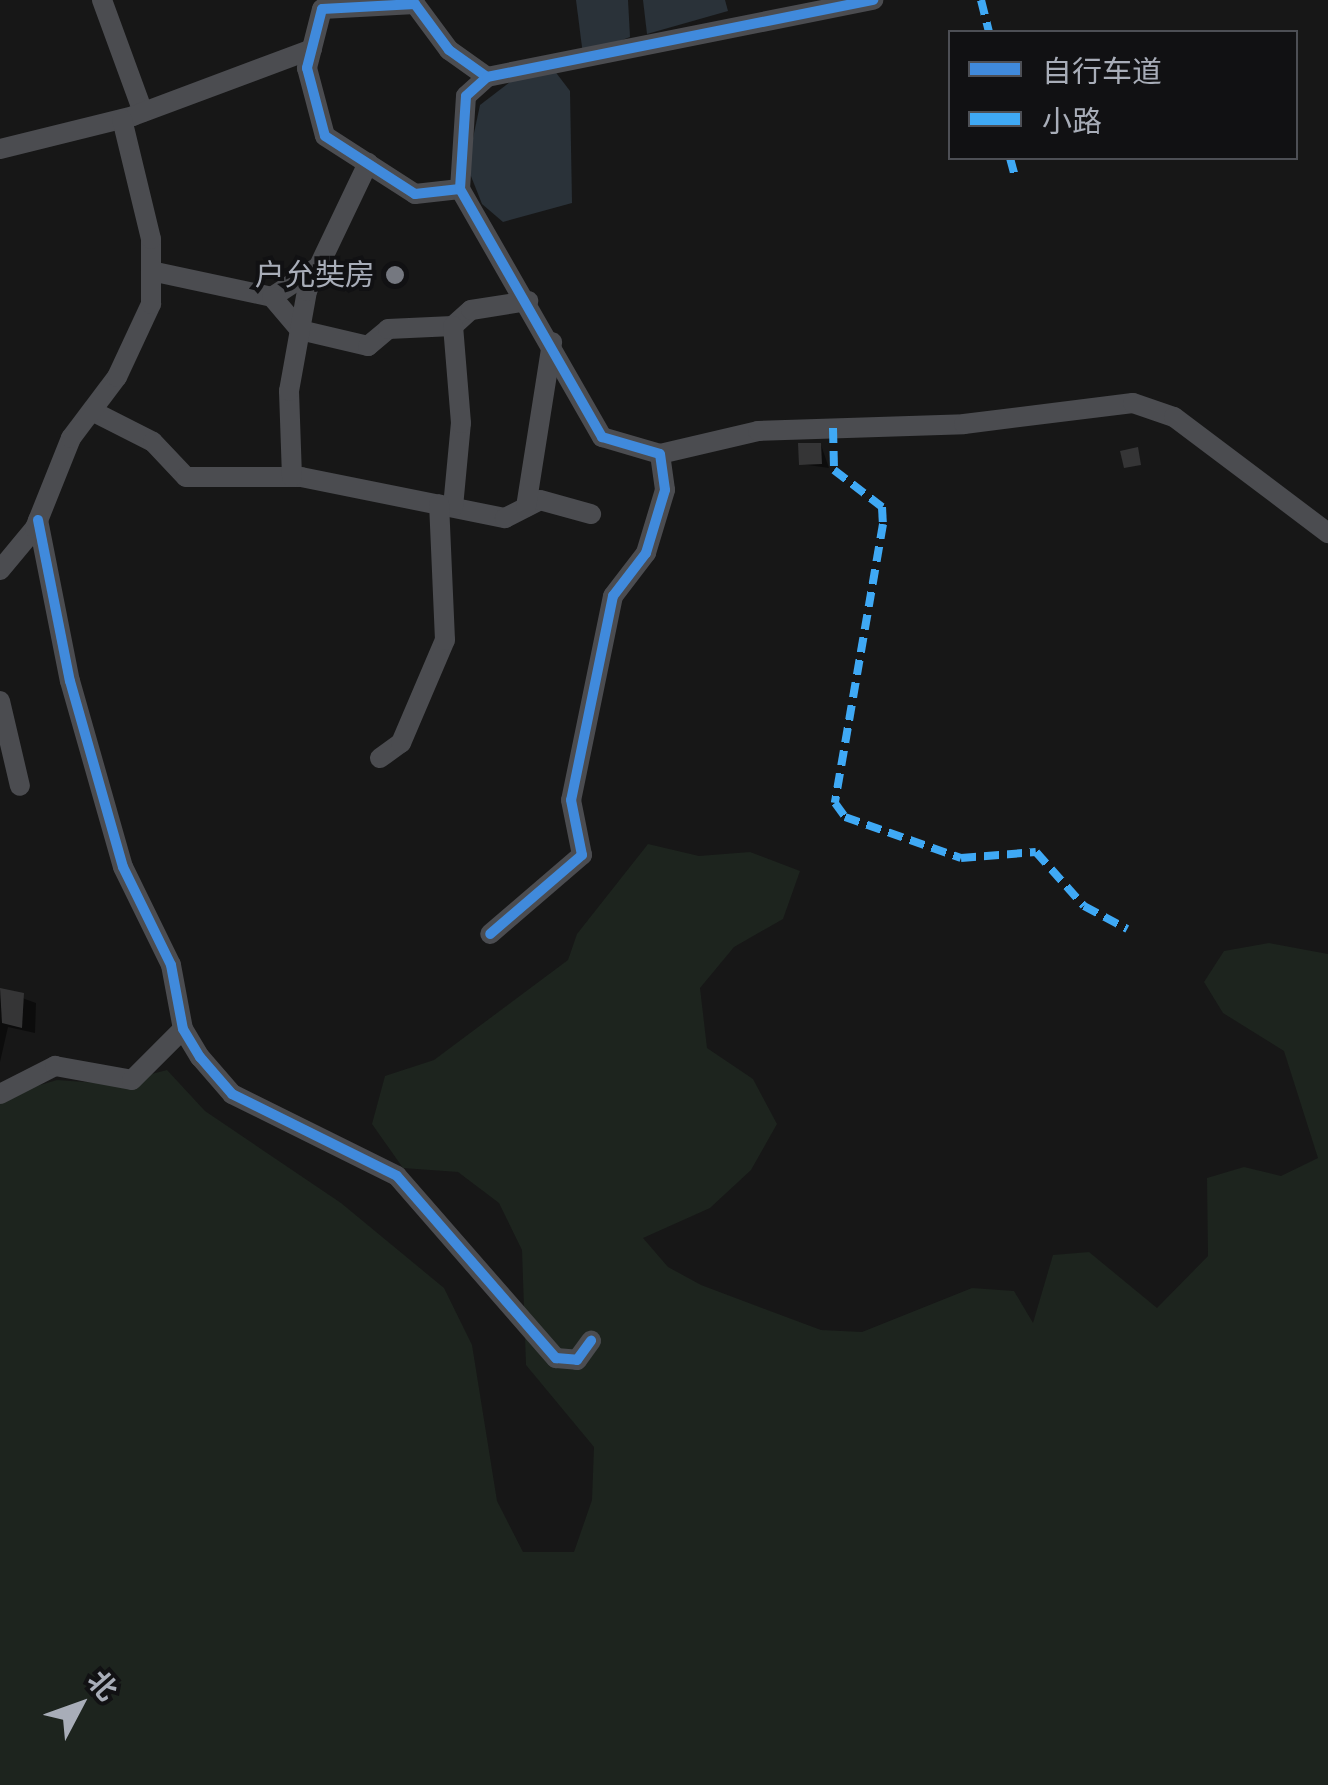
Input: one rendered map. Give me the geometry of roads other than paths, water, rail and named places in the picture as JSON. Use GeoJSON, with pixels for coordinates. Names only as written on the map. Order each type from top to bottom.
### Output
{"type":"FeatureCollection","features":[{"type":"Feature","properties":{"kind":"street"},"geometry":{"type":"LineString","coordinates":[[102,0],[143,112]]}},
{"type":"Feature","properties":{"kind":"street"},"geometry":{"type":"LineString","coordinates":[[873,0],[488,76],[466,96],[460,189],[552,342],[602,438],[660,454],[758,431],[964,424],[1133,403],[1174,417],[1328,534]]}},
{"type":"Feature","properties":{"kind":"street"},"geometry":{"type":"LineString","coordinates":[[460,189],[415,194],[325,136],[307,68],[322,4],[415,4],[450,50],[488,76]]}},
{"type":"Feature","properties":{"kind":"street"},"geometry":{"type":"LineString","coordinates":[[0,149],[122,119],[312,50]]}},
{"type":"Feature","properties":{"kind":"street"},"geometry":{"type":"LineString","coordinates":[[0,570],[38,520],[92,410],[151,304],[151,271],[122,119]]}},
{"type":"Feature","properties":{"kind":"street"},"geometry":{"type":"LineString","coordinates":[[292,478],[289,391],[300,330],[319,266],[368,164]]}},
{"type":"Feature","properties":{"kind":"street"},"geometry":{"type":"LineString","coordinates":[[272,297],[319,266]]}},
{"type":"Feature","properties":{"kind":"street"},"geometry":{"type":"LineString","coordinates":[[151,271],[272,297],[300,330],[368,346],[388,329],[454,326],[471,310],[528,301]]}},
{"type":"Feature","properties":{"kind":"street"},"geometry":{"type":"LineString","coordinates":[[380,758],[401,743],[445,640],[446,505],[461,423],[454,326]]}},
{"type":"Feature","properties":{"kind":"street"},"geometry":{"type":"LineString","coordinates":[[526,507],[552,342]]}},
{"type":"Feature","properties":{"kind":"street"},"geometry":{"type":"LineString","coordinates":[[92,410],[153,442],[186,477],[292,478],[505,518],[540,500],[591,514]]}},
{"type":"Feature","properties":{"kind":"street"},"geometry":{"type":"LineString","coordinates":[[490,934],[582,855],[571,800],[613,596],[646,553],[665,490],[660,454]]}},
{"type":"Feature","properties":{"kind":"street"},"geometry":{"type":"LineString","coordinates":[[38,520],[91,756],[123,867],[170,965],[183,1029],[232,1094],[397,1176],[556,1358],[577,1360],[591,1341]]}},
{"type":"Feature","properties":{"kind":"street"},"geometry":{"type":"LineString","coordinates":[[0,701],[20,786]]}},
{"type":"Feature","properties":{"kind":"street"},"geometry":{"type":"LineString","coordinates":[[0,1094],[55,1066],[132,1080],[183,1029]]}},
{"type":"Feature","properties":{"kind":"place","name":"户允奘房"},"geometry":{"type":"Point","coordinates":[395,275]}}]}
